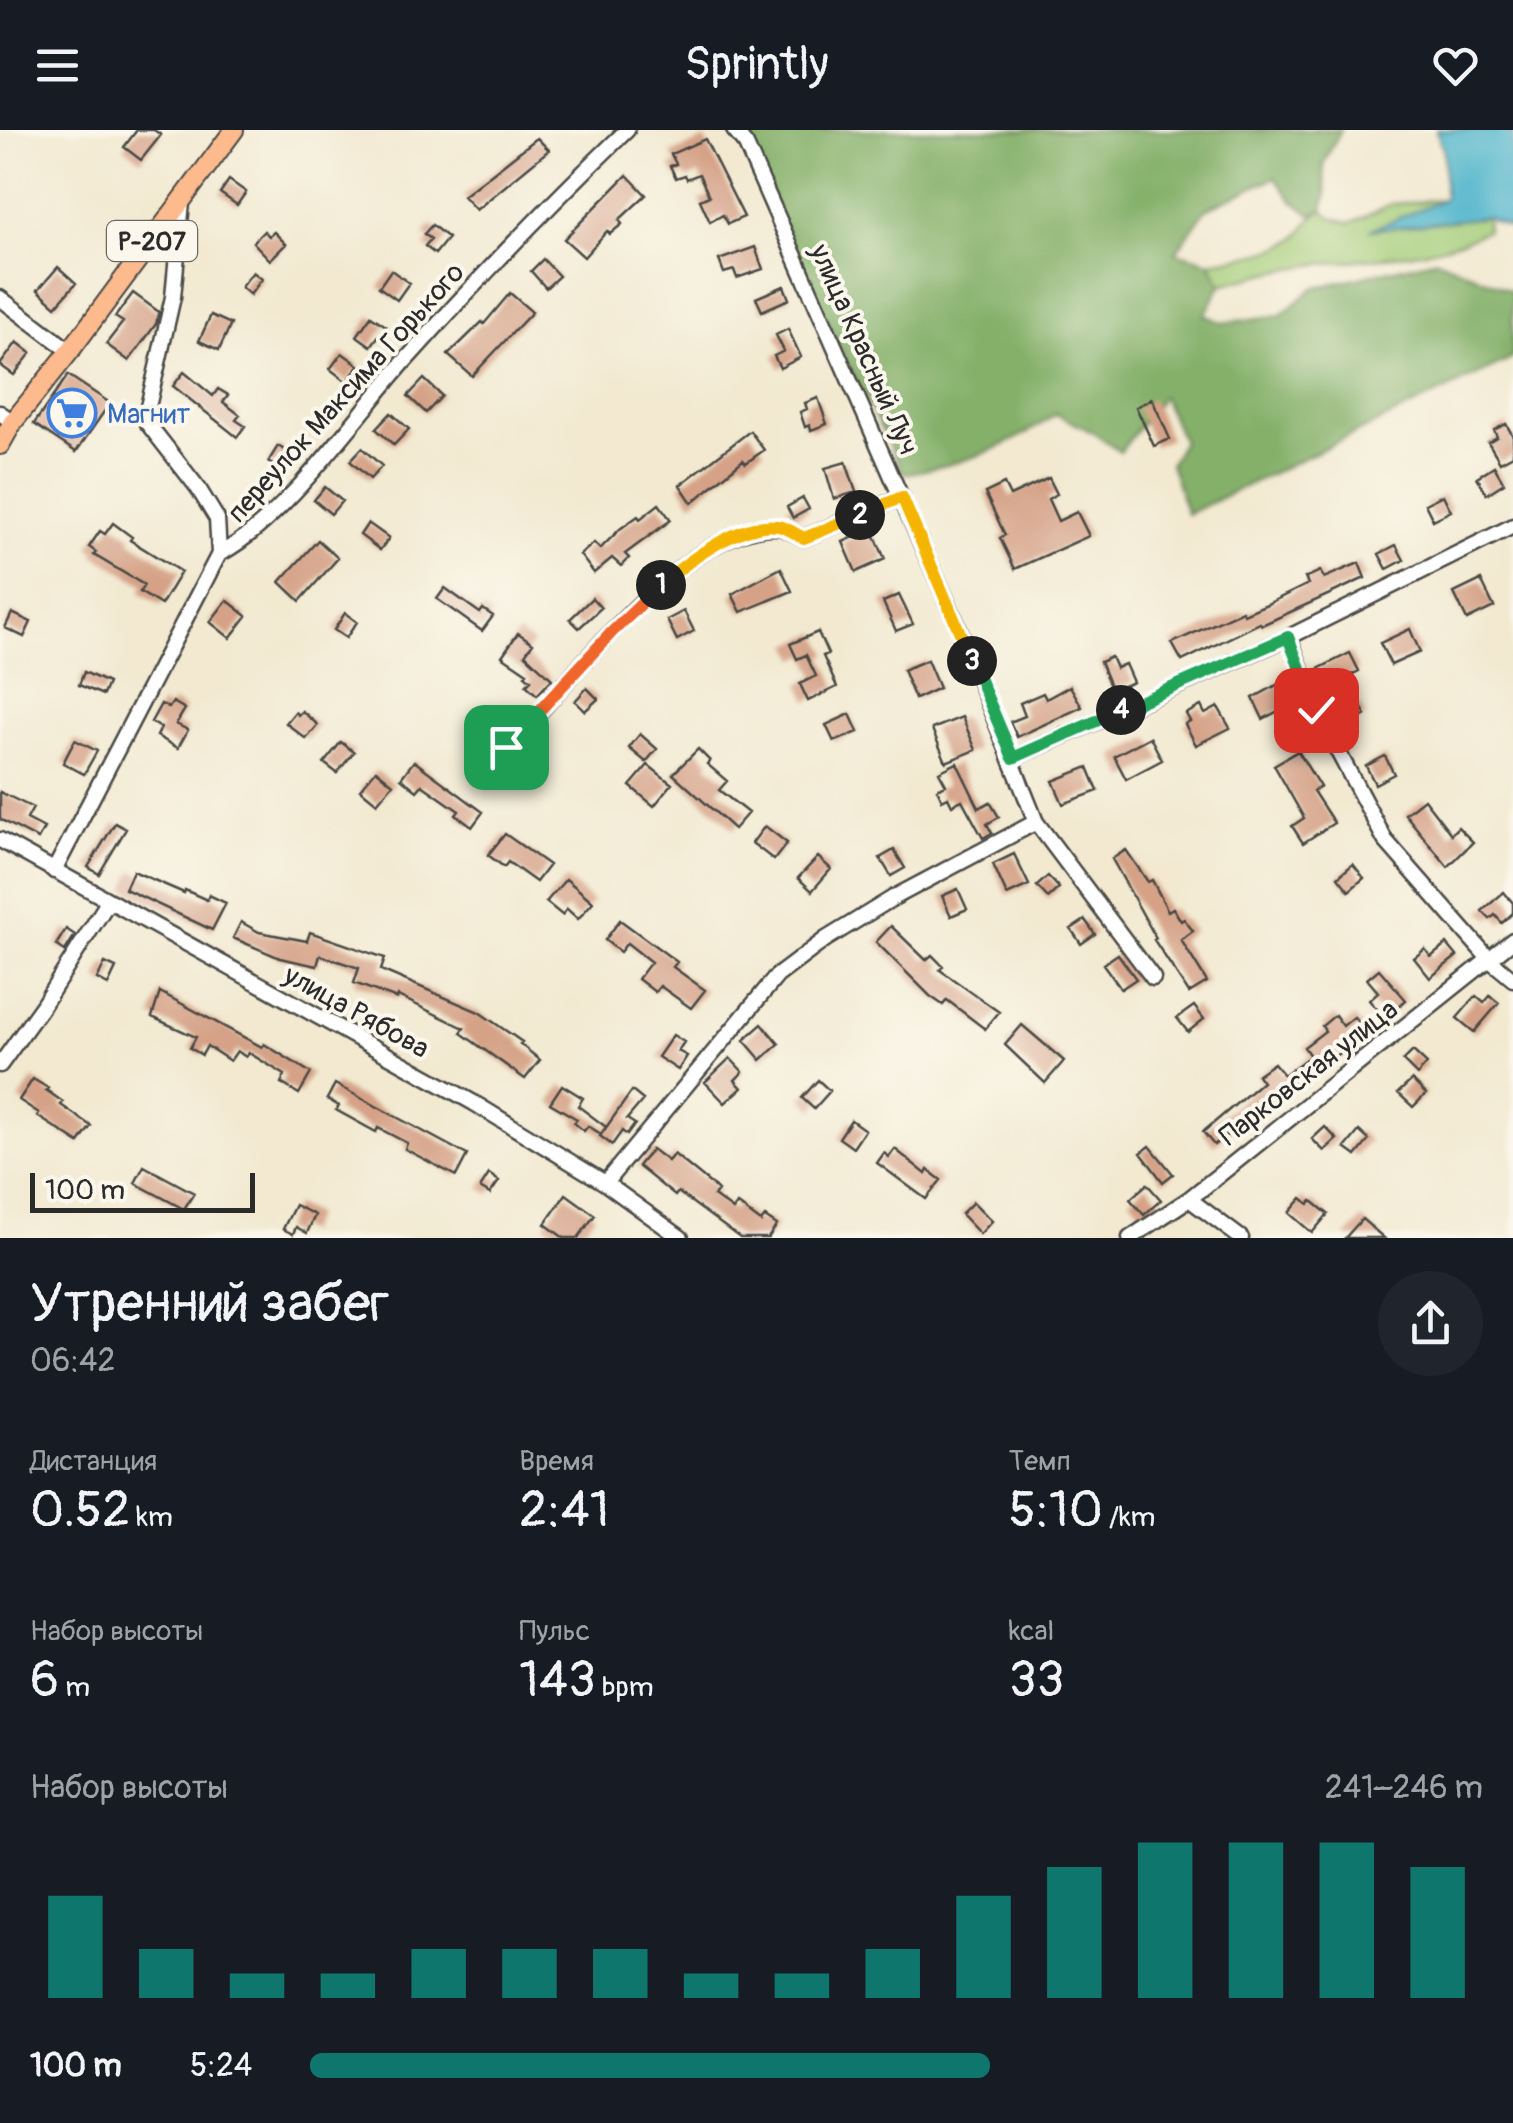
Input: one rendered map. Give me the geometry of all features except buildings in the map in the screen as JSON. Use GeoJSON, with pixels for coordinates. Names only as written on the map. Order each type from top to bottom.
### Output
{"type":"FeatureCollection","features":[{"type":"Feature","properties":{"kind":"main road","name":"Р-207"},"geometry":{"type":"LineString","coordinates":[[0,445],[7,417],[70,351],[182,202],[228,132]]}},
{"type":"Feature","properties":{"kind":"street","name":"переулок Максима Горького"},"geometry":{"type":"LineString","coordinates":[[54,870],[220,554],[243,542],[288,496],[406,360],[564,191],[627,130]]}},
{"type":"Feature","properties":{"kind":"street","name":"улица Красный Луч"},"geometry":{"type":"LineString","coordinates":[[734,130],[746,145],[768,192],[902,497],[1013,758],[1036,822],[1152,978]]}},
{"type":"Feature","properties":{"kind":"street"},"geometry":{"type":"LineString","coordinates":[[182,202],[173,296],[145,420],[198,488],[216,518],[220,554]]}},
{"type":"Feature","properties":{"kind":"street"},"geometry":{"type":"LineString","coordinates":[[0,298],[70,351]]}},
{"type":"Feature","properties":{"kind":"street"},"geometry":{"type":"LineString","coordinates":[[506,747],[612,632],[678,570],[740,531],[780,526],[804,538],[902,497]]}},
{"type":"Feature","properties":{"kind":"street"},"geometry":{"type":"LineString","coordinates":[[1013,758],[1288,637],[1506,529],[1513,517]]}},
{"type":"Feature","properties":{"kind":"street"},"geometry":{"type":"LineString","coordinates":[[1288,637],[1316,710],[1386,840],[1490,960],[1513,979]]}},
{"type":"Feature","properties":{"kind":"street"},"geometry":{"type":"LineString","coordinates":[[604,1183],[777,976],[826,939],[892,898],[1036,822]]}},
{"type":"Feature","properties":{"kind":"street","name":"улица Рябова"},"geometry":{"type":"LineString","coordinates":[[0,840],[474,1103],[604,1183],[681,1238]]}},
{"type":"Feature","properties":{"kind":"street"},"geometry":{"type":"LineString","coordinates":[[0,1065],[108,902]]}},
{"type":"Feature","properties":{"kind":"street","name":"Парковская улица"},"geometry":{"type":"LineString","coordinates":[[1130,1238],[1188,1199],[1513,940]]}},
{"type":"Feature","properties":{"kind":"street"},"geometry":{"type":"LineString","coordinates":[[1188,1199],[1241,1238]]}},
{"type":"Feature","properties":{"kind":"green space"},"geometry":{"type":"Polygon","coordinates":[[[743,130],[1341,130],[1323,164],[1323,210],[1311,215],[1291,199],[1275,177],[1206,209],[1176,252],[1210,262],[1221,285],[1205,315],[1222,323],[1281,315],[1314,288],[1437,259],[1512,291],[1513,358],[1187,514],[1170,464],[1183,441],[1162,397],[1120,452],[1056,414],[984,453],[904,474],[818,304],[743,130]]]}},
{"type":"Feature","properties":{"kind":"green space"},"geometry":{"type":"Polygon","coordinates":[[[1444,199],[1375,229],[1486,217],[1487,230],[1424,251],[1301,267],[1221,285],[1210,262],[1287,244],[1323,210],[1350,223],[1391,204],[1444,199]]]}},
{"type":"Feature","properties":{"kind":"water"},"geometry":{"type":"Polygon","coordinates":[[[1436,130],[1513,130],[1513,229],[1486,217],[1370,230],[1444,199],[1444,152],[1436,130]]]}},
{"type":"Feature","properties":{"kind":"place","name":"Магнит"},"geometry":{"type":"Point","coordinates":[72,413]}},
{"type":"Feature","properties":{"kind":"route"},"geometry":{"type":"LineString","coordinates":[[506,747],[612,632],[678,570],[740,531],[780,526],[804,538],[902,497],[1013,758],[1288,637],[1316,710]]}}]}
